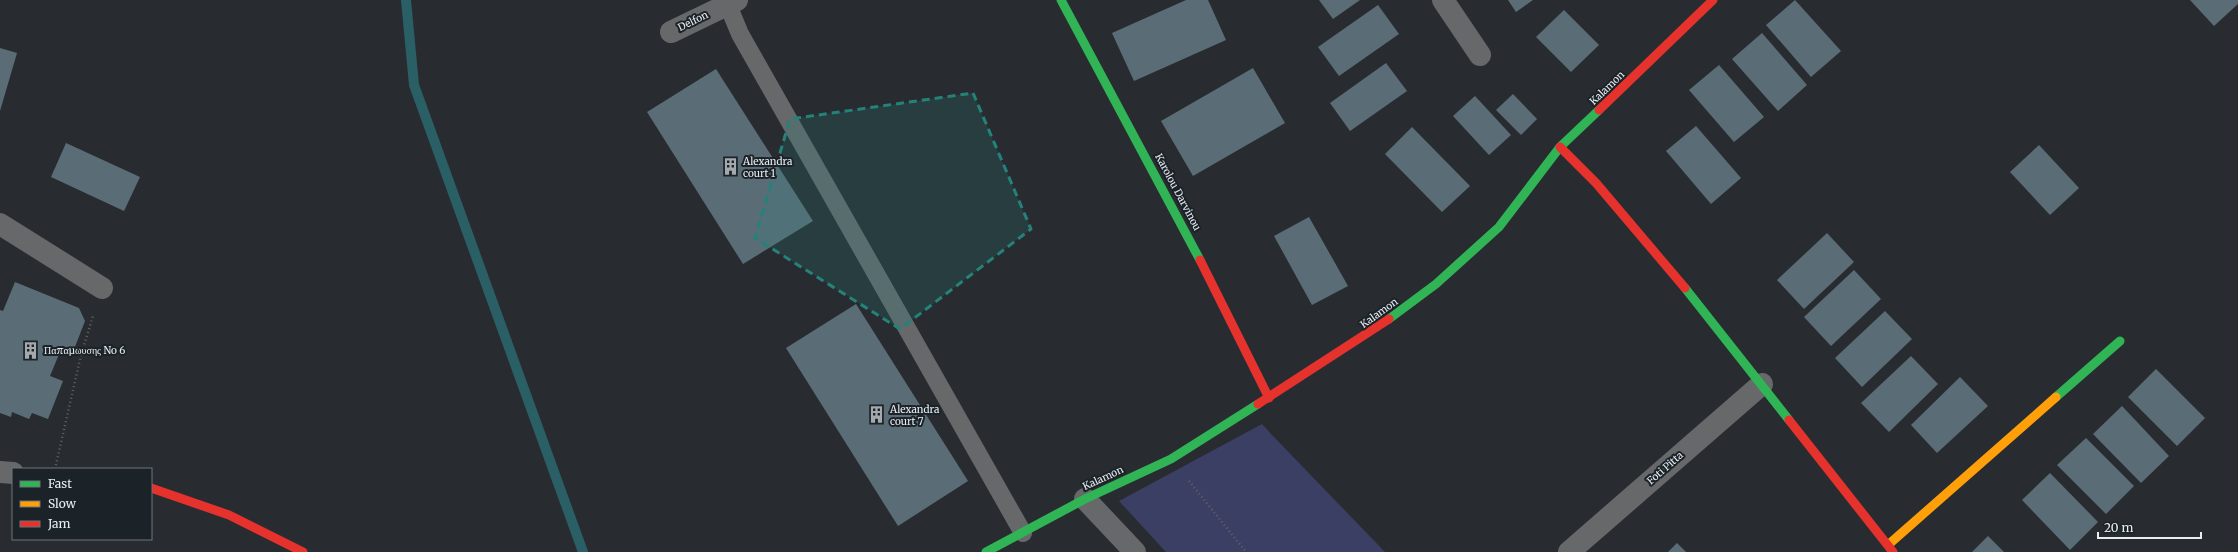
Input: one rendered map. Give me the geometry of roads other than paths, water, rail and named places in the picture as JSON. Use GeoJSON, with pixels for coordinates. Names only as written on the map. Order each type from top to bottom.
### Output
{"type":"FeatureCollection","features":[{"type":"Feature","properties":{"kind":"street","name":"Karolou Darvinou"},"geometry":{"type":"LineString","coordinates":[[1061,0],[1186,230],[1269,398]]}},
{"type":"Feature","properties":{"kind":"street"},"geometry":{"type":"LineString","coordinates":[[1443,0],[1480,55]]}},
{"type":"Feature","properties":{"kind":"street","name":"Kalamon"},"geometry":{"type":"LineString","coordinates":[[986,552],[1085,499],[1171,459],[1372,332],[1436,284],[1499,227],[1560,147],[1713,0]]}},
{"type":"Feature","properties":{"kind":"street","name":"Delfon"},"geometry":{"type":"LineString","coordinates":[[671,32],[732,2]]}},
{"type":"Feature","properties":{"kind":"street"},"geometry":{"type":"LineString","coordinates":[[1560,147],[1596,183],[1677,278],[1891,548],[2120,341]]}},
{"type":"Feature","properties":{"kind":"street"},"geometry":{"type":"LineString","coordinates":[[0,224],[102,288]]}},
{"type":"Feature","properties":{"kind":"street","name":"Foti Pitta"},"geometry":{"type":"LineString","coordinates":[[1569,552],[1762,384]]}},
{"type":"Feature","properties":{"kind":"street"},"geometry":{"type":"LineString","coordinates":[[0,472],[12,473]]}},
{"type":"Feature","properties":{"kind":"street"},"geometry":{"type":"LineString","coordinates":[[152,488],[202,504],[238,519],[303,552]]}},
{"type":"Feature","properties":{"kind":"street"},"geometry":{"type":"LineString","coordinates":[[1085,499],[1135,552]]}},
{"type":"Feature","properties":{"kind":"lane"},"geometry":{"type":"LineString","coordinates":[[732,2],[740,34],[1023,533]]}},
{"type":"Feature","properties":{"kind":"waterway"},"geometry":{"type":"LineString","coordinates":[[406,0],[414,85],[583,552]]}},
{"type":"Feature","properties":{"kind":"place","name":"Alexandra court 1"},"geometry":{"type":"Point","coordinates":[730,167]}},
{"type":"Feature","properties":{"kind":"place","name":"Παπαμωυσης No 6"},"geometry":{"type":"Point","coordinates":[31,350]}},
{"type":"Feature","properties":{"kind":"place","name":"Alexandra court 7"},"geometry":{"type":"Point","coordinates":[877,415]}}]}
